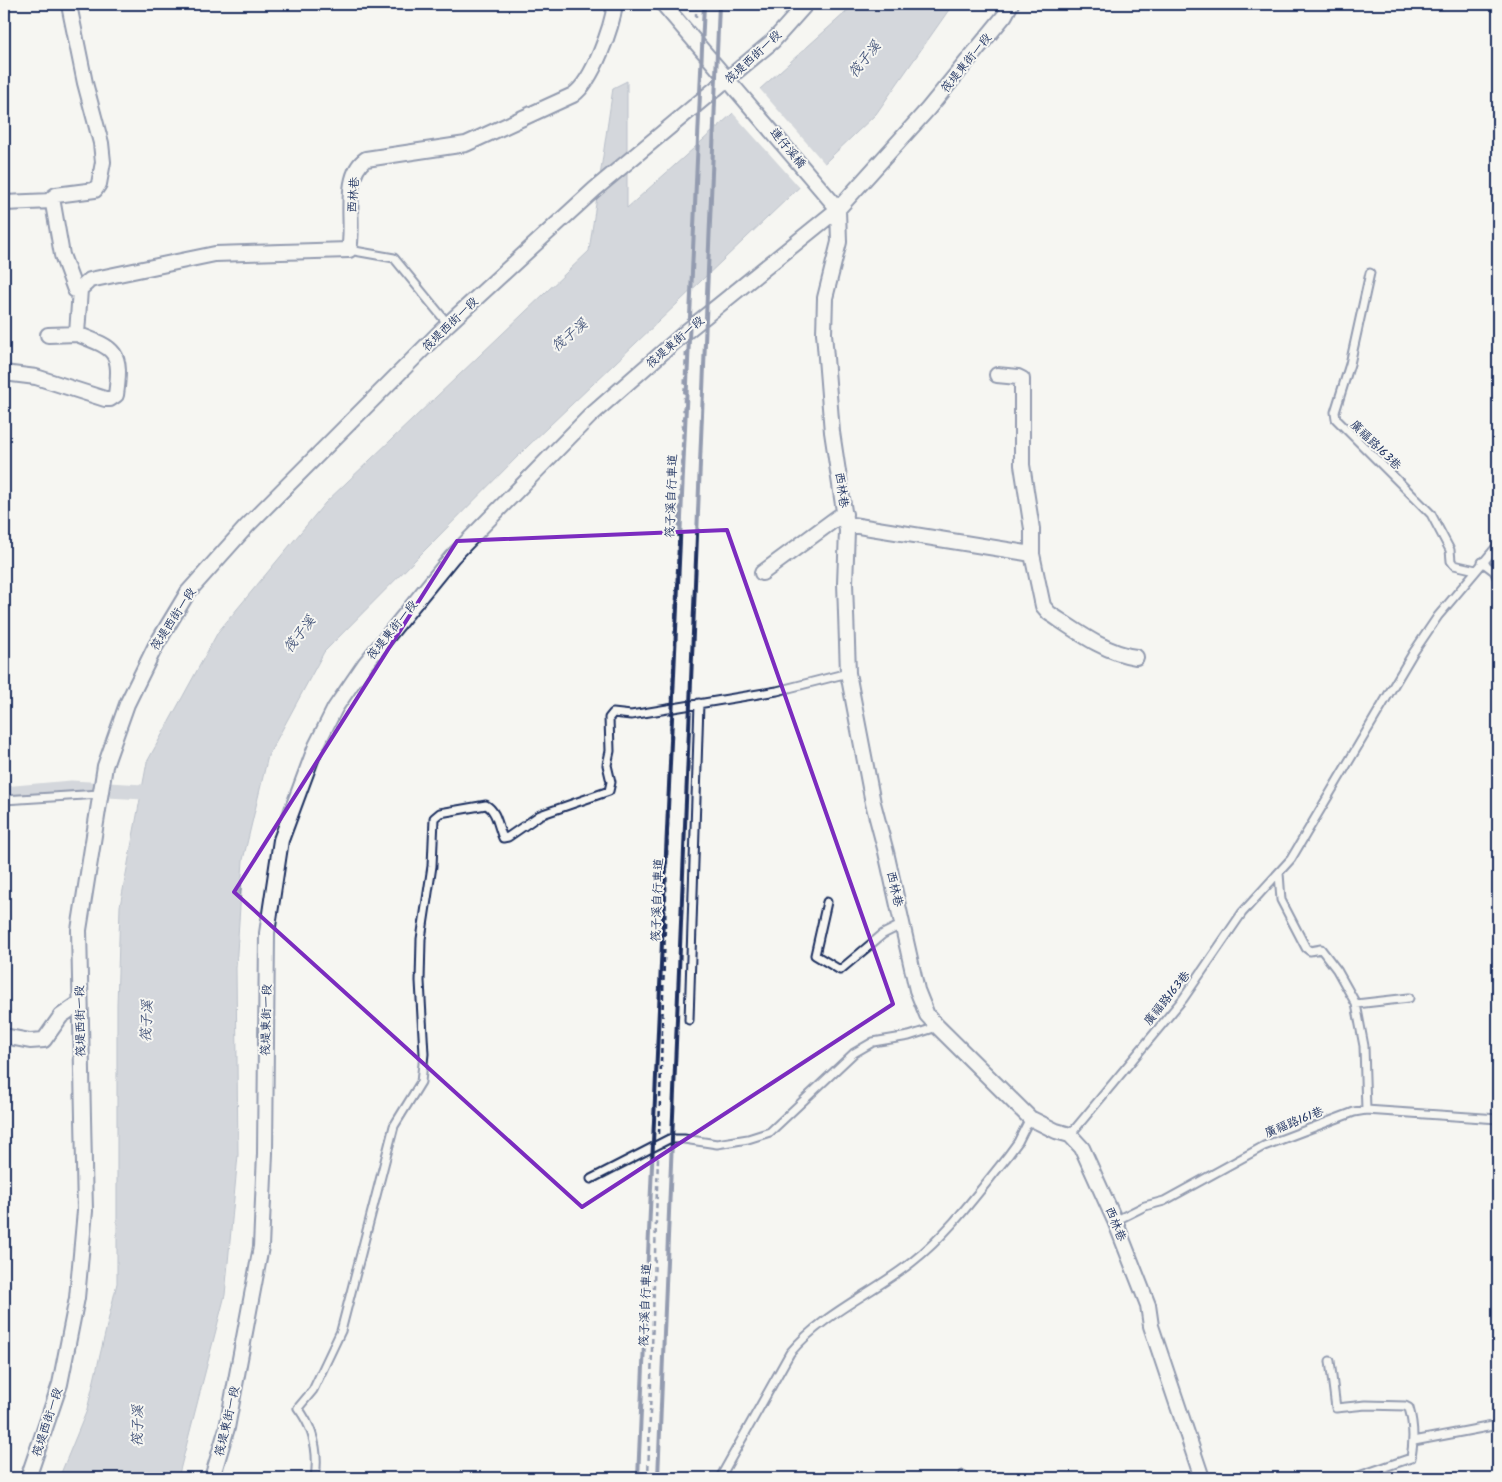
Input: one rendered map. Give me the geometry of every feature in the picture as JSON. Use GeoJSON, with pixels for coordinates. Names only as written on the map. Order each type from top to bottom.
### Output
{"type":"FeatureCollection","features":[{"type":"Feature","properties":{"kind":"street"},"geometry":{"type":"LineString","coordinates":[[73,4],[69,5],[85,83],[101,143],[103,162],[99,184],[95,190],[56,194],[52,201],[62,255],[75,290],[80,289],[90,280],[215,254],[349,250]]}},
{"type":"Feature","properties":{"kind":"street","name":"西林巷"},"geometry":{"type":"LineString","coordinates":[[349,250],[352,238],[351,194],[356,168],[360,164],[366,160],[466,144],[573,95],[584,84],[598,58],[615,4]]}},
{"type":"Feature","properties":{"kind":"street","name":"連仔溪橋"},"geometry":{"type":"LineString","coordinates":[[663,4],[838,209]]}},
{"type":"Feature","properties":{"kind":"street","name":"筏堤西街一段"},"geometry":{"type":"LineString","coordinates":[[28,1478],[60,1384],[77,1298],[85,1212],[78,930],[105,766],[127,704],[155,647],[188,592],[247,526],[448,324],[596,189],[733,84],[806,4]]}},
{"type":"Feature","properties":{"kind":"street","name":"筏堤東街一段"},"geometry":{"type":"LineString","coordinates":[[212,1478],[227,1428],[261,1247],[265,1154],[267,933],[281,840],[316,746],[334,708],[365,664],[452,557],[590,416],[687,331],[838,209],[928,109],[1005,15],[1011,4]]}},
{"type":"Feature","properties":{"kind":"street"},"geometry":{"type":"LineString","coordinates":[[4,203],[52,201]]}},
{"type":"Feature","properties":{"kind":"street","name":"西林巷"},"geometry":{"type":"LineString","coordinates":[[838,209],[839,242],[825,298],[824,333],[832,432],[846,519],[845,583],[848,673],[873,803],[917,990],[927,1015],[1030,1118],[1056,1131],[1070,1135],[1082,1148],[1115,1221],[1148,1306],[1151,1326],[1202,1478]]}},
{"type":"Feature","properties":{"kind":"street"},"geometry":{"type":"LineString","coordinates":[[77,334],[80,289]]}},
{"type":"Feature","properties":{"kind":"street"},"geometry":{"type":"LineString","coordinates":[[4,373],[36,377],[105,399],[113,398],[116,395],[119,375],[117,360],[111,348],[98,340],[77,334],[48,335]]}},
{"type":"Feature","properties":{"kind":"street"},"geometry":{"type":"LineString","coordinates":[[997,375],[1022,379],[1022,465],[1032,529],[1032,554],[1040,596],[1049,613],[1123,656],[1136,657]]}},
{"type":"Feature","properties":{"kind":"street"},"geometry":{"type":"LineString","coordinates":[[762,573],[838,517],[1032,554]]}},
{"type":"Feature","properties":{"kind":"street"},"geometry":{"type":"LineString","coordinates":[[4,1036],[44,1040],[61,1016],[80,1003]]}},
{"type":"Feature","properties":{"kind":"lane"},"geometry":{"type":"LineString","coordinates":[[349,250],[394,258],[448,324]]}},
{"type":"Feature","properties":{"kind":"lane","name":"廣福路163巷"},"geometry":{"type":"LineString","coordinates":[[1370,272],[1350,364],[1335,412],[1336,419],[1431,514],[1450,550],[1451,561],[1454,565],[1476,570]]}},
{"type":"Feature","properties":{"kind":"lane","name":"廣福路163巷"},"geometry":{"type":"LineString","coordinates":[[1070,1135],[1183,999],[1242,913],[1263,887],[1279,873],[1310,828],[1413,653],[1438,616],[1498,545]]}},
{"type":"Feature","properties":{"kind":"lane"},"geometry":{"type":"LineString","coordinates":[[1482,562],[1494,571],[1498,579]]}},
{"type":"Feature","properties":{"kind":"lane"},"geometry":{"type":"LineString","coordinates":[[314,1478],[316,1465],[315,1444],[310,1423],[298,1408],[316,1384],[341,1331],[394,1126],[421,1082],[424,1054],[420,981],[421,939],[432,866],[434,818],[440,813],[486,805],[491,808],[495,815],[503,838],[517,832],[545,812],[609,791],[611,782],[607,765],[610,751],[609,718],[613,713],[631,715],[777,691],[848,673]]}},
{"type":"Feature","properties":{"kind":"lane"},"geometry":{"type":"LineString","coordinates":[[689,1020],[699,703]]}},
{"type":"Feature","properties":{"kind":"lane"},"geometry":{"type":"LineString","coordinates":[[4,800],[100,794]]}},
{"type":"Feature","properties":{"kind":"lane"},"geometry":{"type":"LineString","coordinates":[[1279,873],[1281,900],[1306,948],[1310,951],[1321,949],[1337,970],[1356,1004],[1364,1046],[1366,1110]]}},
{"type":"Feature","properties":{"kind":"lane"},"geometry":{"type":"LineString","coordinates":[[827,902],[815,955],[840,970],[883,934],[903,924]]}},
{"type":"Feature","properties":{"kind":"lane"},"geometry":{"type":"LineString","coordinates":[[1356,1004],[1409,998]]}},
{"type":"Feature","properties":{"kind":"lane"},"geometry":{"type":"LineString","coordinates":[[591,1179],[669,1139],[684,1139],[717,1144],[748,1139],[770,1132],[859,1050],[873,1042],[909,1036],[938,1027]]}},
{"type":"Feature","properties":{"kind":"lane","name":"廣福路161巷"},"geometry":{"type":"LineString","coordinates":[[1115,1221],[1146,1206],[1164,1201],[1264,1146],[1323,1122],[1366,1110],[1498,1120]]}},
{"type":"Feature","properties":{"kind":"lane"},"geometry":{"type":"LineString","coordinates":[[720,1478],[790,1353],[802,1338],[886,1282],[930,1247],[1007,1157],[1018,1142],[1030,1118]]}},
{"type":"Feature","properties":{"kind":"lane"},"geometry":{"type":"LineString","coordinates":[[1330,1361],[1336,1408],[1366,1405],[1405,1406],[1409,1408],[1411,1414],[1414,1441],[1411,1458],[1353,1478]]}},
{"type":"Feature","properties":{"kind":"lane"},"geometry":{"type":"LineString","coordinates":[[1414,1441],[1498,1425]]}},
{"type":"Feature","properties":{"kind":"path","name":"筏子溪自行車道"},"geometry":{"type":"LineString","coordinates":[[659,1135],[671,708],[687,331]]}},
{"type":"Feature","properties":{"kind":"path","name":"筏子溪自行車道"},"geometry":{"type":"LineString","coordinates":[[648,1478],[658,1155]]}},
{"type":"Feature","properties":{"kind":"highlighted area"},"geometry":{"type":"Polygon","coordinates":[[[727,530],[893,1004],[582,1207],[234,892],[457,541],[727,530]]]}},
{"type":"Feature","properties":{"kind":"water","name":"筏子溪"},"geometry":{"type":"Polygon","coordinates":[[[855,4],[953,4],[876,114],[527,447],[324,652],[268,756],[243,860],[236,968],[238,1155],[225,1295],[178,1478],[59,1478],[87,1410],[117,1283],[117,1005],[120,906],[147,762],[218,632],[325,503],[589,251],[613,88],[627,81],[627,208],[855,4]]]}},
{"type":"Feature","properties":{"kind":"pier"},"geometry":{"type":"Polygon","coordinates":[[[758,87],[826,165],[801,189],[731,111],[758,87]]]}},
{"type":"Feature","properties":{"kind":"waterway"},"geometry":{"type":"LineString","coordinates":[[4,794],[71,788],[162,793]]}},
{"type":"Feature","properties":{"kind":"railway"},"geometry":{"type":"LineString","coordinates":[[638,1478],[704,4]]}},
{"type":"Feature","properties":{"kind":"railway"},"geometry":{"type":"LineString","coordinates":[[658,1478],[719,4]]}}]}
